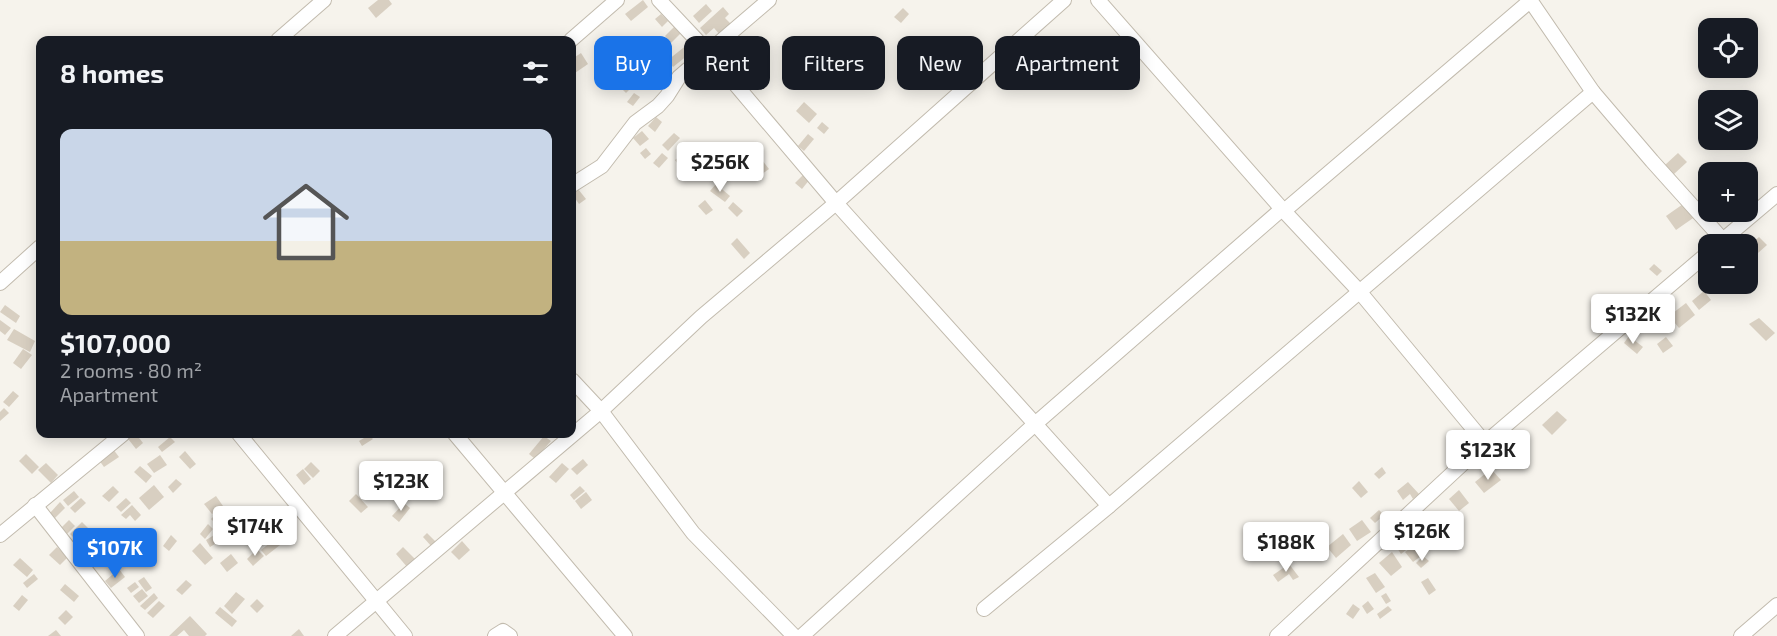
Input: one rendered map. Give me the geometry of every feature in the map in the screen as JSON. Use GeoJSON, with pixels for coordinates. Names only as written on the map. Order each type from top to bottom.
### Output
{"type":"FeatureCollection","features":[{"type":"Feature","properties":{"kind":"street"},"geometry":{"type":"LineString","coordinates":[[283,36],[324,0]]}},
{"type":"Feature","properties":{"kind":"street"},"geometry":{"type":"LineString","coordinates":[[576,37],[618,0]]}},
{"type":"Feature","properties":{"kind":"street"},"geometry":{"type":"LineString","coordinates":[[659,0],[693,36]]}},
{"type":"Feature","properties":{"kind":"street"},"geometry":{"type":"LineString","coordinates":[[727,36],[769,0]]}},
{"type":"Feature","properties":{"kind":"street"},"geometry":{"type":"LineString","coordinates":[[576,432],[701,317],[836,203],[1064,0]]}},
{"type":"Feature","properties":{"kind":"street"},"geometry":{"type":"LineString","coordinates":[[1098,0],[1283,210],[1359,291],[1485,443]]}},
{"type":"Feature","properties":{"kind":"street"},"geometry":{"type":"LineString","coordinates":[[802,636],[1035,424],[1530,0],[1593,92],[1714,234]]}},
{"type":"Feature","properties":{"kind":"street"},"geometry":{"type":"LineString","coordinates":[[576,182],[602,166],[635,123],[658,106],[684,73]]}},
{"type":"Feature","properties":{"kind":"street"},"geometry":{"type":"LineString","coordinates":[[740,90],[836,203],[1109,506]]}},
{"type":"Feature","properties":{"kind":"street"},"geometry":{"type":"LineString","coordinates":[[984,609],[1109,506],[1593,92]]}},
{"type":"Feature","properties":{"kind":"street"},"geometry":{"type":"LineString","coordinates":[[1730,234],[1777,194]]}},
{"type":"Feature","properties":{"kind":"street"},"geometry":{"type":"LineString","coordinates":[[0,283],[36,250]]}},
{"type":"Feature","properties":{"kind":"street"},"geometry":{"type":"LineString","coordinates":[[1277,636],[1485,443],[1698,262]]}},
{"type":"Feature","properties":{"kind":"street"},"geometry":{"type":"LineString","coordinates":[[576,384],[601,411],[693,533],[794,636]]}},
{"type":"Feature","properties":{"kind":"street"},"geometry":{"type":"LineString","coordinates":[[0,535],[118,438]]}},
{"type":"Feature","properties":{"kind":"street"},"geometry":{"type":"LineString","coordinates":[[242,438],[405,636]]}},
{"type":"Feature","properties":{"kind":"street"},"geometry":{"type":"LineString","coordinates":[[458,438],[625,636]]}},
{"type":"Feature","properties":{"kind":"street"},"geometry":{"type":"LineString","coordinates":[[335,636],[568,438]]}},
{"type":"Feature","properties":{"kind":"street"},"geometry":{"type":"LineString","coordinates":[[35,505],[137,636]]}},
{"type":"Feature","properties":{"kind":"street"},"geometry":{"type":"LineString","coordinates":[[1741,636],[1777,605]]}},
{"type":"Feature","properties":{"kind":"street"},"geometry":{"type":"LineString","coordinates":[[495,636],[503,631],[510,636]]}},
{"type":"Feature","properties":{"kind":"building"},"geometry":{"type":"Polygon","coordinates":[[[378,0],[389,0],[392,4],[376,18],[368,8],[378,0]]]}},
{"type":"Feature","properties":{"kind":"building"},"geometry":{"type":"Polygon","coordinates":[[[643,0],[648,7],[631,21],[625,14],[643,0]]]}},
{"type":"Feature","properties":{"kind":"building"},"geometry":{"type":"Polygon","coordinates":[[[706,4],[712,11],[699,23],[693,16],[706,4]]]}},
{"type":"Feature","properties":{"kind":"building"},"geometry":{"type":"Polygon","coordinates":[[[723,7],[729,14],[725,18],[732,25],[721,36],[714,28],[706,35],[700,28],[723,7]]]}},
{"type":"Feature","properties":{"kind":"building"},"geometry":{"type":"Polygon","coordinates":[[[903,8],[909,14],[901,23],[894,17],[903,8]]]}},
{"type":"Feature","properties":{"kind":"building"},"geometry":{"type":"Polygon","coordinates":[[[661,14],[668,21],[662,27],[655,19],[661,14]]]}},
{"type":"Feature","properties":{"kind":"building"},"geometry":{"type":"Polygon","coordinates":[[[678,23],[684,30],[672,42],[672,36],[665,36],[678,23]]]}},
{"type":"Feature","properties":{"kind":"building"},"geometry":{"type":"Polygon","coordinates":[[[684,47],[684,58],[673,67],[672,57],[684,47]]]}},
{"type":"Feature","properties":{"kind":"building"},"geometry":{"type":"Polygon","coordinates":[[[581,53],[588,64],[576,72],[576,56],[581,53]]]}},
{"type":"Feature","properties":{"kind":"building"},"geometry":{"type":"Polygon","coordinates":[[[634,93],[640,97],[633,106],[627,102],[634,93]]]}},
{"type":"Feature","properties":{"kind":"building"},"geometry":{"type":"Polygon","coordinates":[[[804,102],[817,114],[809,123],[796,111],[804,102]]]}},
{"type":"Feature","properties":{"kind":"building"},"geometry":{"type":"Polygon","coordinates":[[[656,117],[662,122],[655,132],[648,126],[656,117]]]}},
{"type":"Feature","properties":{"kind":"building"},"geometry":{"type":"Polygon","coordinates":[[[822,122],[829,128],[824,134],[817,128],[822,122]]]}},
{"type":"Feature","properties":{"kind":"building"},"geometry":{"type":"Polygon","coordinates":[[[642,131],[649,139],[640,146],[633,138],[642,131]]]}},
{"type":"Feature","properties":{"kind":"building"},"geometry":{"type":"Polygon","coordinates":[[[674,133],[680,138],[668,151],[662,145],[674,133]]]}},
{"type":"Feature","properties":{"kind":"building"},"geometry":{"type":"Polygon","coordinates":[[[808,134],[814,139],[804,151],[798,146],[808,134]]]}},
{"type":"Feature","properties":{"kind":"building"},"geometry":{"type":"Polygon","coordinates":[[[646,148],[651,154],[645,159],[640,153],[646,148]]]}},
{"type":"Feature","properties":{"kind":"building"},"geometry":{"type":"Polygon","coordinates":[[[686,151],[691,158],[680,167],[675,160],[686,151]]]}},
{"type":"Feature","properties":{"kind":"building"},"geometry":{"type":"Polygon","coordinates":[[[662,153],[668,158],[659,168],[653,163],[662,153]]]}},
{"type":"Feature","properties":{"kind":"building"},"geometry":{"type":"Polygon","coordinates":[[[1678,153],[1687,162],[1674,174],[1665,165],[1678,153]]]}},
{"type":"Feature","properties":{"kind":"building"},"geometry":{"type":"Polygon","coordinates":[[[762,160],[769,169],[762,174],[756,165],[762,160]]]}},
{"type":"Feature","properties":{"kind":"building"},"geometry":{"type":"Polygon","coordinates":[[[804,174],[810,179],[802,189],[795,183],[804,174]]]}},
{"type":"Feature","properties":{"kind":"building"},"geometry":{"type":"Polygon","coordinates":[[[716,184],[730,196],[725,202],[710,191],[716,184]]]}},
{"type":"Feature","properties":{"kind":"building"},"geometry":{"type":"Polygon","coordinates":[[[576,186],[586,199],[579,204],[576,200],[576,186]]]}},
{"type":"Feature","properties":{"kind":"building"},"geometry":{"type":"Polygon","coordinates":[[[705,200],[713,210],[706,215],[698,206],[705,200]]]}},
{"type":"Feature","properties":{"kind":"building"},"geometry":{"type":"Polygon","coordinates":[[[733,202],[743,211],[737,217],[728,208],[733,202]]]}},
{"type":"Feature","properties":{"kind":"building"},"geometry":{"type":"Polygon","coordinates":[[[1686,202],[1696,216],[1676,230],[1666,216],[1686,202]]]}},
{"type":"Feature","properties":{"kind":"building"},"geometry":{"type":"Polygon","coordinates":[[[737,238],[750,253],[744,259],[731,244],[737,238]]]}},
{"type":"Feature","properties":{"kind":"building"},"geometry":{"type":"Polygon","coordinates":[[[1758,238],[1767,245],[1758,253],[1758,238]]]}},
{"type":"Feature","properties":{"kind":"building"},"geometry":{"type":"Polygon","coordinates":[[[1654,264],[1662,271],[1657,276],[1649,269],[1654,264]]]}},
{"type":"Feature","properties":{"kind":"building"},"geometry":{"type":"Polygon","coordinates":[[[1700,294],[1706,294],[1711,300],[1699,310],[1692,301],[1700,294]]]}},
{"type":"Feature","properties":{"kind":"building"},"geometry":{"type":"Polygon","coordinates":[[[1686,303],[1695,315],[1679,328],[1669,316],[1686,303]]]}},
{"type":"Feature","properties":{"kind":"building"},"geometry":{"type":"Polygon","coordinates":[[[5,305],[20,316],[16,323],[0,312],[5,305]]]}},
{"type":"Feature","properties":{"kind":"building"},"geometry":{"type":"Polygon","coordinates":[[[1759,318],[1775,333],[1766,341],[1749,324],[1759,318]]]}},
{"type":"Feature","properties":{"kind":"building"},"geometry":{"type":"Polygon","coordinates":[[[0,320],[11,328],[5,335],[0,331],[0,320]]]}},
{"type":"Feature","properties":{"kind":"building"},"geometry":{"type":"Polygon","coordinates":[[[14,329],[35,341],[30,352],[7,340],[14,329]]]}},
{"type":"Feature","properties":{"kind":"building"},"geometry":{"type":"Polygon","coordinates":[[[1629,336],[1643,347],[1637,354],[1624,343],[1629,336]]]}},
{"type":"Feature","properties":{"kind":"building"},"geometry":{"type":"Polygon","coordinates":[[[1666,337],[1673,346],[1663,353],[1657,344],[1666,337]]]}},
{"type":"Feature","properties":{"kind":"building"},"geometry":{"type":"Polygon","coordinates":[[[23,349],[32,355],[21,369],[13,363],[23,349]]]}},
{"type":"Feature","properties":{"kind":"building"},"geometry":{"type":"Polygon","coordinates":[[[13,391],[19,396],[9,407],[3,402],[13,391]]]}},
{"type":"Feature","properties":{"kind":"building"},"geometry":{"type":"Polygon","coordinates":[[[4,408],[9,413],[0,421],[0,412],[4,408]]]}},
{"type":"Feature","properties":{"kind":"building"},"geometry":{"type":"Polygon","coordinates":[[[1557,411],[1567,420],[1552,435],[1542,425],[1557,411]]]}},
{"type":"Feature","properties":{"kind":"building"},"geometry":{"type":"Polygon","coordinates":[[[127,438],[139,438],[143,443],[136,449],[127,438]]]}},
{"type":"Feature","properties":{"kind":"building"},"geometry":{"type":"Polygon","coordinates":[[[169,438],[175,442],[162,452],[158,447],[169,438]]]}},
{"type":"Feature","properties":{"kind":"building"},"geometry":{"type":"Polygon","coordinates":[[[364,438],[373,439],[362,446],[359,441],[364,438]]]}},
{"type":"Feature","properties":{"kind":"building"},"geometry":{"type":"Polygon","coordinates":[[[542,438],[551,441],[535,459],[529,454],[542,438]]]}},
{"type":"Feature","properties":{"kind":"building"},"geometry":{"type":"Polygon","coordinates":[[[110,445],[119,457],[104,467],[96,456],[110,445]]]}},
{"type":"Feature","properties":{"kind":"building"},"geometry":{"type":"Polygon","coordinates":[[[185,451],[196,464],[190,469],[179,457],[185,451]]]}},
{"type":"Feature","properties":{"kind":"building"},"geometry":{"type":"Polygon","coordinates":[[[26,454],[39,467],[32,474],[19,461],[26,454]]]}},
{"type":"Feature","properties":{"kind":"building"},"geometry":{"type":"Polygon","coordinates":[[[160,455],[167,465],[154,473],[147,464],[160,455]]]}},
{"type":"Feature","properties":{"kind":"building"},"geometry":{"type":"Polygon","coordinates":[[[1501,455],[1506,461],[1499,467],[1494,461],[1501,455]]]}},
{"type":"Feature","properties":{"kind":"building"},"geometry":{"type":"Polygon","coordinates":[[[583,459],[588,465],[577,475],[571,469],[583,459]]]}},
{"type":"Feature","properties":{"kind":"building"},"geometry":{"type":"Polygon","coordinates":[[[311,462],[320,471],[313,478],[304,469],[311,462]]]}},
{"type":"Feature","properties":{"kind":"building"},"geometry":{"type":"Polygon","coordinates":[[[46,463],[58,475],[51,483],[38,470],[46,463]]]}},
{"type":"Feature","properties":{"kind":"building"},"geometry":{"type":"Polygon","coordinates":[[[562,463],[569,469],[556,483],[549,477],[562,463]]]}},
{"type":"Feature","properties":{"kind":"building"},"geometry":{"type":"Polygon","coordinates":[[[140,466],[152,476],[146,483],[134,472],[140,466]]]}},
{"type":"Feature","properties":{"kind":"building"},"geometry":{"type":"Polygon","coordinates":[[[1382,467],[1386,473],[1379,479],[1374,474],[1382,467]]]}},
{"type":"Feature","properties":{"kind":"building"},"geometry":{"type":"Polygon","coordinates":[[[303,469],[311,479],[304,485],[296,475],[303,469]]]}},
{"type":"Feature","properties":{"kind":"building"},"geometry":{"type":"Polygon","coordinates":[[[1491,469],[1501,480],[1484,493],[1475,482],[1491,469]]]}},
{"type":"Feature","properties":{"kind":"building"},"geometry":{"type":"Polygon","coordinates":[[[176,479],[182,484],[173,493],[168,487],[176,479]]]}},
{"type":"Feature","properties":{"kind":"building"},"geometry":{"type":"Polygon","coordinates":[[[368,480],[377,487],[373,493],[363,486],[368,480]]]}},
{"type":"Feature","properties":{"kind":"building"},"geometry":{"type":"Polygon","coordinates":[[[1359,481],[1368,492],[1361,498],[1352,488],[1359,481]]]}},
{"type":"Feature","properties":{"kind":"building"},"geometry":{"type":"Polygon","coordinates":[[[1408,482],[1419,494],[1413,499],[1410,494],[1403,500],[1397,491],[1408,482]]]}},
{"type":"Feature","properties":{"kind":"building"},"geometry":{"type":"Polygon","coordinates":[[[154,485],[164,497],[149,510],[139,498],[154,485]]]}},
{"type":"Feature","properties":{"kind":"building"},"geometry":{"type":"Polygon","coordinates":[[[113,486],[119,492],[109,502],[102,496],[113,486]]]}},
{"type":"Feature","properties":{"kind":"building"},"geometry":{"type":"Polygon","coordinates":[[[580,486],[585,491],[574,500],[570,495],[580,486]]]}},
{"type":"Feature","properties":{"kind":"building"},"geometry":{"type":"Polygon","coordinates":[[[1459,490],[1469,503],[1459,511],[1449,499],[1459,490]]]}},
{"type":"Feature","properties":{"kind":"building"},"geometry":{"type":"Polygon","coordinates":[[[74,491],[79,497],[68,506],[63,500],[74,491]]]}},
{"type":"Feature","properties":{"kind":"building"},"geometry":{"type":"Polygon","coordinates":[[[586,492],[592,500],[581,509],[575,501],[586,492]]]}},
{"type":"Feature","properties":{"kind":"building"},"geometry":{"type":"Polygon","coordinates":[[[356,494],[368,507],[361,513],[349,501],[356,494]]]}},
{"type":"Feature","properties":{"kind":"building"},"geometry":{"type":"Polygon","coordinates":[[[216,496],[223,506],[212,514],[204,504],[216,496]]]}},
{"type":"Feature","properties":{"kind":"building"},"geometry":{"type":"Polygon","coordinates":[[[81,498],[86,503],[75,513],[70,508],[81,498]]]}},
{"type":"Feature","properties":{"kind":"building"},"geometry":{"type":"Polygon","coordinates":[[[126,498],[131,503],[121,512],[116,507],[126,498]]]}},
{"type":"Feature","properties":{"kind":"building"},"geometry":{"type":"Polygon","coordinates":[[[60,502],[65,508],[55,518],[50,513],[60,502]]]}},
{"type":"Feature","properties":{"kind":"building"},"geometry":{"type":"Polygon","coordinates":[[[404,503],[410,508],[399,522],[392,516],[404,503]]]}},
{"type":"Feature","properties":{"kind":"building"},"geometry":{"type":"Polygon","coordinates":[[[132,505],[141,515],[135,521],[130,515],[126,519],[121,515],[132,505]]]}},
{"type":"Feature","properties":{"kind":"building"},"geometry":{"type":"Polygon","coordinates":[[[223,507],[230,513],[217,525],[211,519],[223,507]]]}},
{"type":"Feature","properties":{"kind":"building"},"geometry":{"type":"Polygon","coordinates":[[[1379,510],[1384,515],[1375,523],[1370,518],[1379,510]]]}},
{"type":"Feature","properties":{"kind":"building"},"geometry":{"type":"Polygon","coordinates":[[[69,520],[75,526],[65,536],[59,530],[69,520]]]}},
{"type":"Feature","properties":{"kind":"building"},"geometry":{"type":"Polygon","coordinates":[[[1362,520],[1371,532],[1357,541],[1349,529],[1362,520]]]}},
{"type":"Feature","properties":{"kind":"building"},"geometry":{"type":"Polygon","coordinates":[[[82,522],[88,528],[76,540],[70,534],[82,522]]]}},
{"type":"Feature","properties":{"kind":"building"},"geometry":{"type":"Polygon","coordinates":[[[256,522],[260,527],[252,533],[248,527],[256,522]]]}},
{"type":"Feature","properties":{"kind":"building"},"geometry":{"type":"Polygon","coordinates":[[[208,524],[213,529],[205,539],[200,534],[208,524]]]}},
{"type":"Feature","properties":{"kind":"building"},"geometry":{"type":"Polygon","coordinates":[[[1431,531],[1436,538],[1422,549],[1417,541],[1431,531]]]}},
{"type":"Feature","properties":{"kind":"building"},"geometry":{"type":"Polygon","coordinates":[[[219,532],[223,539],[210,547],[206,540],[219,532]]]}},
{"type":"Feature","properties":{"kind":"building"},"geometry":{"type":"Polygon","coordinates":[[[427,533],[436,542],[432,547],[423,537],[427,533]]]}},
{"type":"Feature","properties":{"kind":"building"},"geometry":{"type":"Polygon","coordinates":[[[1343,534],[1351,545],[1336,558],[1327,547],[1343,534]]]}},
{"type":"Feature","properties":{"kind":"building"},"geometry":{"type":"Polygon","coordinates":[[[171,535],[177,541],[169,551],[163,546],[171,535]]]}},
{"type":"Feature","properties":{"kind":"building"},"geometry":{"type":"Polygon","coordinates":[[[113,537],[123,551],[116,556],[106,542],[113,537]]]}},
{"type":"Feature","properties":{"kind":"building"},"geometry":{"type":"Polygon","coordinates":[[[1411,537],[1415,543],[1401,554],[1397,548],[1411,537]]]}},
{"type":"Feature","properties":{"kind":"building"},"geometry":{"type":"Polygon","coordinates":[[[275,539],[280,545],[266,556],[261,550],[275,539]]]}},
{"type":"Feature","properties":{"kind":"building"},"geometry":{"type":"Polygon","coordinates":[[[462,541],[470,550],[459,560],[451,552],[462,541]]]}},
{"type":"Feature","properties":{"kind":"building"},"geometry":{"type":"Polygon","coordinates":[[[200,543],[213,558],[205,565],[192,551],[200,543]]]}},
{"type":"Feature","properties":{"kind":"building"},"geometry":{"type":"Polygon","coordinates":[[[105,544],[111,550],[95,562],[90,555],[105,544]]]}},
{"type":"Feature","properties":{"kind":"building"},"geometry":{"type":"Polygon","coordinates":[[[1416,544],[1424,554],[1413,562],[1405,552],[1416,544]]]}},
{"type":"Feature","properties":{"kind":"building"},"geometry":{"type":"Polygon","coordinates":[[[57,547],[68,557],[60,565],[49,555],[57,547]]]}},
{"type":"Feature","properties":{"kind":"building"},"geometry":{"type":"Polygon","coordinates":[[[403,547],[416,560],[408,568],[396,554],[403,547]]]}},
{"type":"Feature","properties":{"kind":"building"},"geometry":{"type":"Polygon","coordinates":[[[257,549],[264,556],[253,566],[247,559],[257,549]]]}},
{"type":"Feature","properties":{"kind":"building"},"geometry":{"type":"Polygon","coordinates":[[[1392,552],[1402,567],[1391,576],[1379,563],[1392,552]]]}},
{"type":"Feature","properties":{"kind":"building"},"geometry":{"type":"Polygon","coordinates":[[[231,554],[238,563],[227,572],[220,563],[231,554]]]}},
{"type":"Feature","properties":{"kind":"building"},"geometry":{"type":"Polygon","coordinates":[[[1423,556],[1429,561],[1421,568],[1416,563],[1423,556]]]}},
{"type":"Feature","properties":{"kind":"building"},"geometry":{"type":"Polygon","coordinates":[[[20,558],[33,570],[27,577],[13,565],[20,558]]]}},
{"type":"Feature","properties":{"kind":"building"},"geometry":{"type":"Polygon","coordinates":[[[1289,564],[1299,577],[1293,580],[1289,574],[1278,582],[1273,575],[1289,564]]]}},
{"type":"Feature","properties":{"kind":"building"},"geometry":{"type":"Polygon","coordinates":[[[119,569],[125,577],[111,588],[105,581],[119,569]]]}},
{"type":"Feature","properties":{"kind":"building"},"geometry":{"type":"Polygon","coordinates":[[[1375,573],[1385,587],[1376,593],[1366,578],[1375,573]]]}},
{"type":"Feature","properties":{"kind":"building"},"geometry":{"type":"Polygon","coordinates":[[[34,574],[38,579],[27,588],[23,583],[34,574]]]}},
{"type":"Feature","properties":{"kind":"building"},"geometry":{"type":"Polygon","coordinates":[[[144,577],[152,588],[146,592],[138,581],[144,577]]]}},
{"type":"Feature","properties":{"kind":"building"},"geometry":{"type":"Polygon","coordinates":[[[1428,578],[1436,590],[1429,595],[1421,582],[1428,578]]]}},
{"type":"Feature","properties":{"kind":"building"},"geometry":{"type":"Polygon","coordinates":[[[186,580],[192,585],[182,595],[176,590],[186,580]]]}},
{"type":"Feature","properties":{"kind":"building"},"geometry":{"type":"Polygon","coordinates":[[[135,582],[139,587],[131,593],[127,588],[135,582]]]}},
{"type":"Feature","properties":{"kind":"building"},"geometry":{"type":"Polygon","coordinates":[[[65,584],[79,596],[74,602],[60,590],[65,584]]]}},
{"type":"Feature","properties":{"kind":"building"},"geometry":{"type":"Polygon","coordinates":[[[142,589],[148,596],[139,603],[133,596],[142,589]]]}},
{"type":"Feature","properties":{"kind":"building"},"geometry":{"type":"Polygon","coordinates":[[[236,592],[245,599],[232,614],[224,606],[236,592]]]}},
{"type":"Feature","properties":{"kind":"building"},"geometry":{"type":"Polygon","coordinates":[[[154,593],[158,598],[145,610],[140,606],[154,593]]]}},
{"type":"Feature","properties":{"kind":"building"},"geometry":{"type":"Polygon","coordinates":[[[1386,593],[1391,601],[1386,604],[1381,596],[1386,593]]]}},
{"type":"Feature","properties":{"kind":"building"},"geometry":{"type":"Polygon","coordinates":[[[22,595],[28,600],[19,611],[13,606],[22,595]]]}},
{"type":"Feature","properties":{"kind":"building"},"geometry":{"type":"Polygon","coordinates":[[[257,599],[264,606],[257,613],[250,606],[257,599]]]}},
{"type":"Feature","properties":{"kind":"building"},"geometry":{"type":"Polygon","coordinates":[[[159,601],[165,606],[153,618],[147,613],[159,601]]]}},
{"type":"Feature","properties":{"kind":"building"},"geometry":{"type":"Polygon","coordinates":[[[1368,601],[1374,609],[1367,614],[1362,606],[1368,601]]]}},
{"type":"Feature","properties":{"kind":"building"},"geometry":{"type":"Polygon","coordinates":[[[1353,604],[1360,609],[1353,619],[1346,614],[1353,604]]]}},
{"type":"Feature","properties":{"kind":"building"},"geometry":{"type":"Polygon","coordinates":[[[1388,606],[1392,610],[1380,619],[1377,614],[1388,606]]]}},
{"type":"Feature","properties":{"kind":"building"},"geometry":{"type":"Polygon","coordinates":[[[220,607],[237,621],[232,627],[215,613],[220,607]]]}},
{"type":"Feature","properties":{"kind":"building"},"geometry":{"type":"Polygon","coordinates":[[[66,610],[73,617],[65,625],[58,618],[66,610]]]}},
{"type":"Feature","properties":{"kind":"building"},"geometry":{"type":"Polygon","coordinates":[[[190,616],[207,634],[205,636],[189,636],[184,630],[177,636],[169,636],[190,616]]]}},
{"type":"Feature","properties":{"kind":"building"},"geometry":{"type":"Polygon","coordinates":[[[299,629],[304,636],[291,636],[299,629]]]}},
{"type":"Feature","properties":{"kind":"building"},"geometry":{"type":"Polygon","coordinates":[[[56,630],[61,636],[48,636],[56,630]]]}}]}
